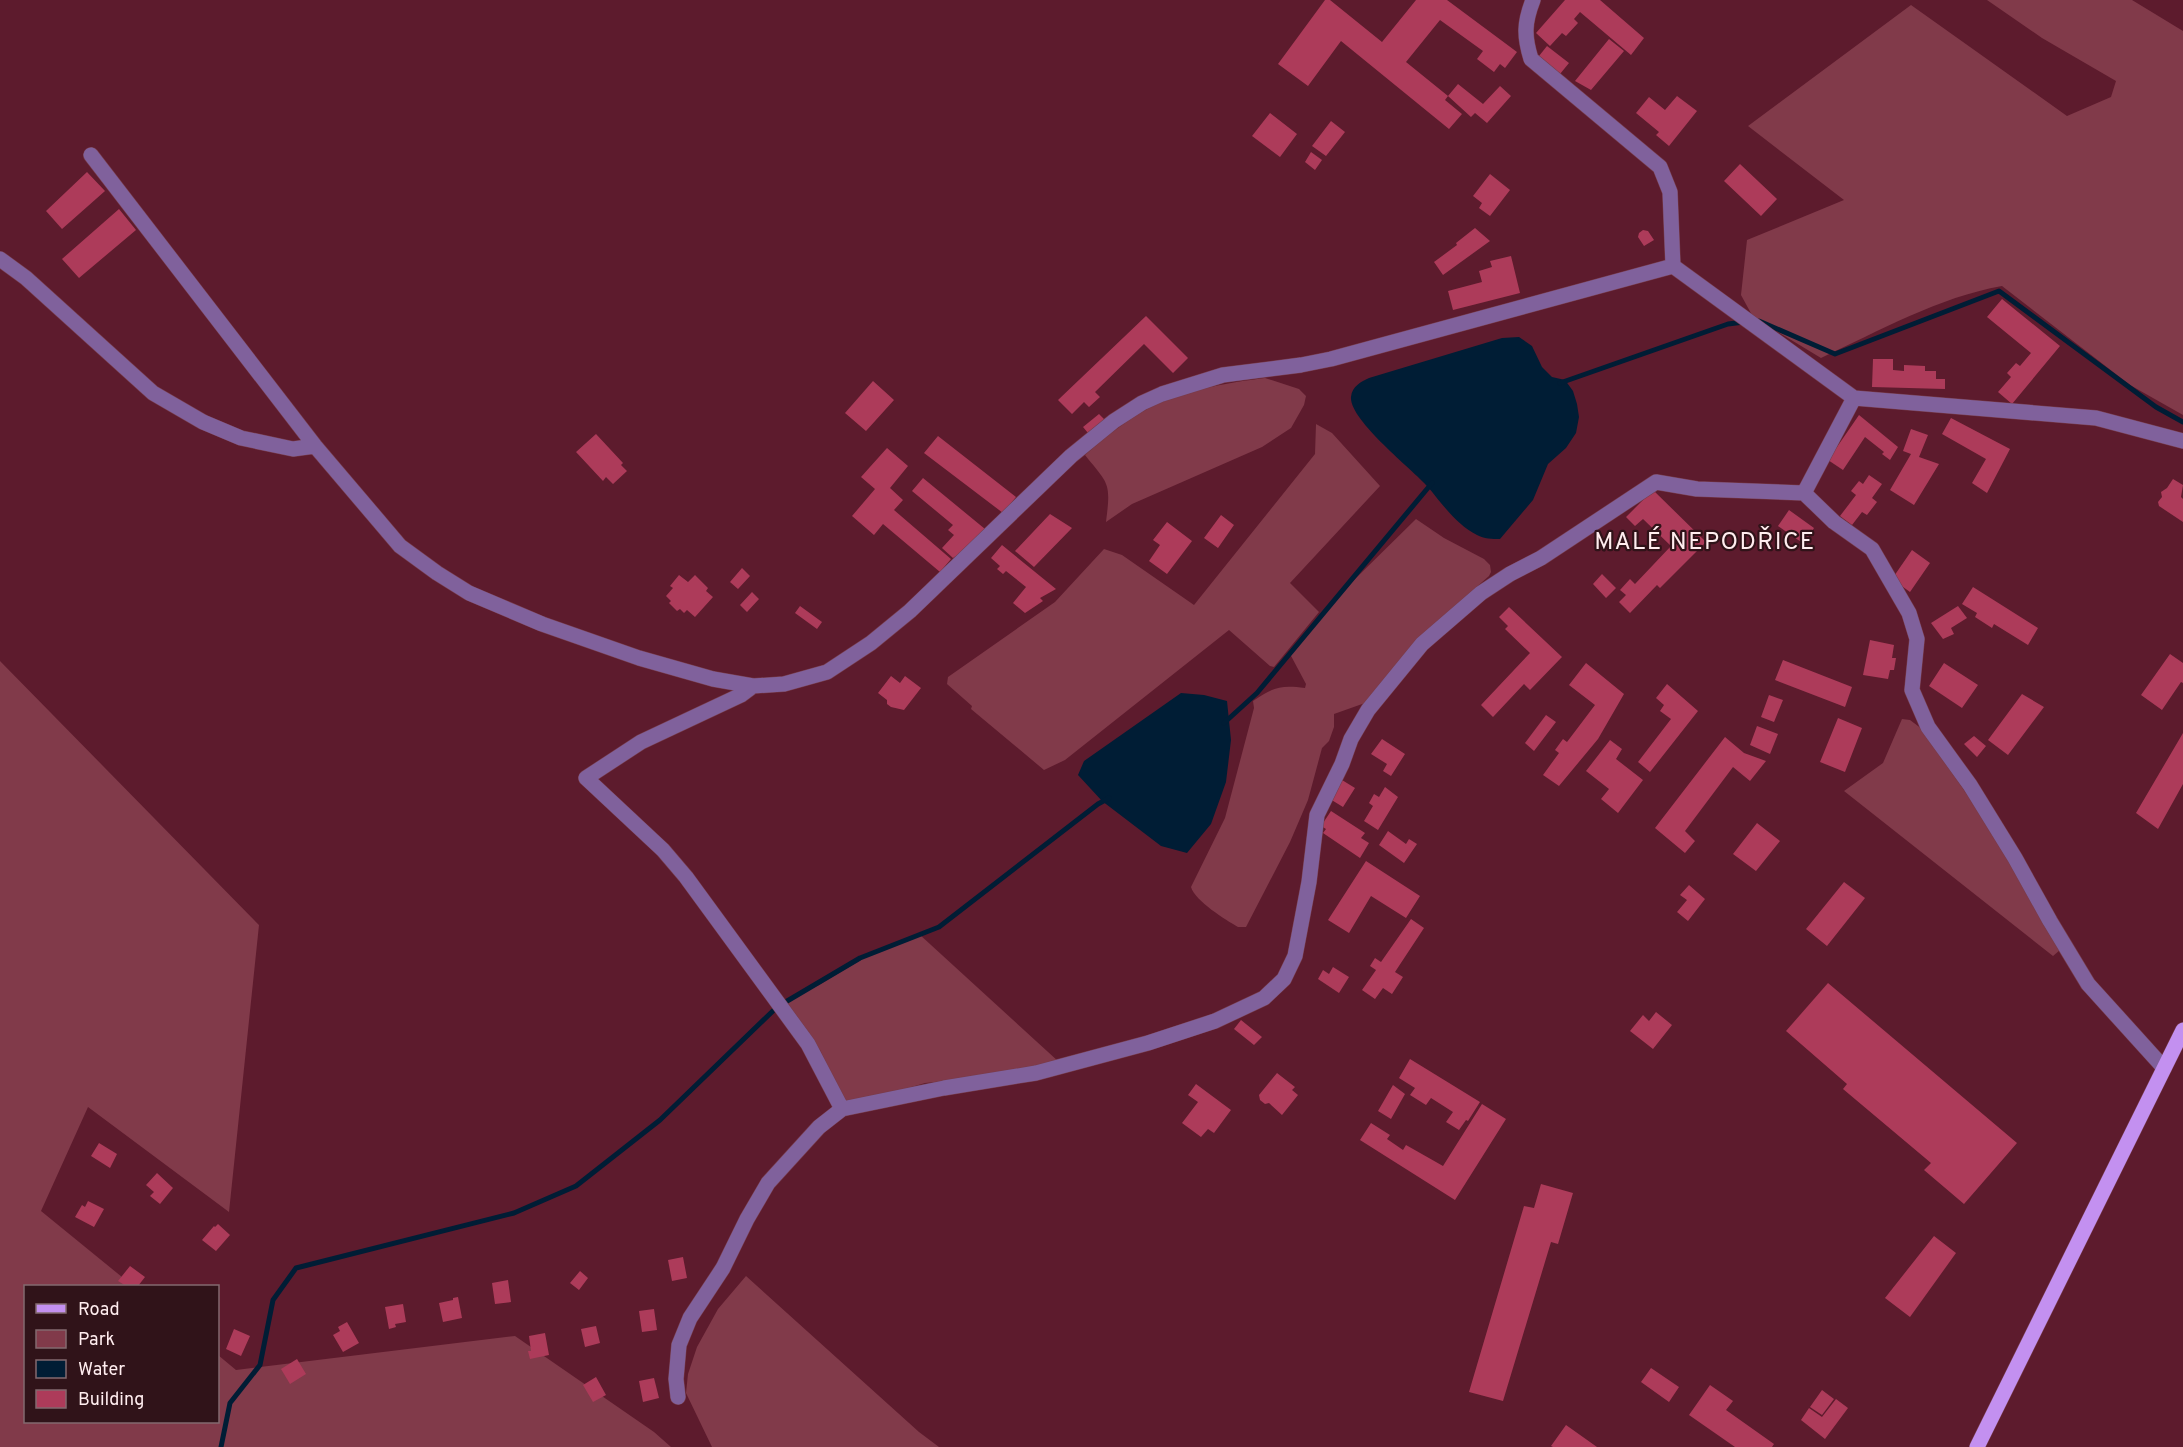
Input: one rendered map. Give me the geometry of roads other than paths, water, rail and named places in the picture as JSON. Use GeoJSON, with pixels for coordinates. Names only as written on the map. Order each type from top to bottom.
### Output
{"type":"FeatureCollection","features":[{"type":"Feature","properties":{"kind":"main road"},"geometry":{"type":"LineString","coordinates":[[1977,1447],[2183,1030]]}},
{"type":"Feature","properties":{"kind":"street"},"geometry":{"type":"LineString","coordinates":[[1533,0],[1528,13],[1525,38],[1531,59],[1660,167],[1670,192],[1673,266]]}},
{"type":"Feature","properties":{"kind":"street"},"geometry":{"type":"LineString","coordinates":[[91,155],[315,446],[400,546],[469,593],[542,624],[639,658],[713,679],[753,686],[784,684],[827,672],[871,643],[910,611],[1071,456],[1114,421],[1162,394],[1223,375],[1331,359],[1673,266]]}},
{"type":"Feature","properties":{"kind":"street"},"geometry":{"type":"LineString","coordinates":[[0,259],[26,278],[153,393],[193,417],[241,438],[293,449],[315,446]]}},
{"type":"Feature","properties":{"kind":"street"},"geometry":{"type":"LineString","coordinates":[[1673,266],[1854,398],[2096,418],[2183,441]]}},
{"type":"Feature","properties":{"kind":"street"},"geometry":{"type":"LineString","coordinates":[[1804,493],[1854,398]]}},
{"type":"Feature","properties":{"kind":"street"},"geometry":{"type":"LineString","coordinates":[[678,1397],[676,1379],[679,1345],[690,1318],[723,1268],[768,1183],[789,1157],[819,1127],[842,1109],[1047,1070],[1148,1043],[1204,1025],[1264,998],[1284,979],[1295,956],[1309,882],[1317,815],[1342,764],[1351,739],[1368,710],[1422,644],[1481,593],[1541,558],[1656,482],[1698,489],[1804,493],[1834,522],[1872,549],[1909,613],[1917,639],[1912,690],[1928,727],[1970,785],[2016,858],[2088,984],[2164,1068]]}},
{"type":"Feature","properties":{"kind":"street"},"geometry":{"type":"LineString","coordinates":[[753,686],[741,695],[641,742],[586,778],[663,850],[699,894],[808,1044],[842,1109]]}},
{"type":"Feature","properties":{"kind":"water"},"geometry":{"type":"Polygon","coordinates":[[[1519,337],[1532,346],[1542,367],[1552,377],[1565,380],[1573,391],[1579,417],[1576,433],[1566,448],[1548,464],[1533,500],[1500,539],[1488,538],[1470,531],[1450,514],[1428,487],[1370,431],[1353,407],[1351,397],[1355,387],[1369,378],[1502,338],[1519,337]]]}},
{"type":"Feature","properties":{"kind":"water"},"geometry":{"type":"Polygon","coordinates":[[[1181,693],[1204,695],[1227,701],[1231,740],[1226,782],[1211,824],[1187,853],[1161,846],[1102,801],[1078,775],[1084,761],[1181,693]]]}},
{"type":"Feature","properties":{"kind":"waterway"},"geometry":{"type":"LineString","coordinates":[[1759,321],[1835,354],[1999,291],[2156,407],[2183,422]]}},
{"type":"Feature","properties":{"kind":"waterway"},"geometry":{"type":"LineString","coordinates":[[1560,383],[1728,324],[1744,322]]}},
{"type":"Feature","properties":{"kind":"waterway"},"geometry":{"type":"LineString","coordinates":[[1224,723],[1257,693],[1432,483]]}},
{"type":"Feature","properties":{"kind":"waterway"},"geometry":{"type":"LineString","coordinates":[[221,1447],[230,1403],[260,1365],[273,1300],[296,1268],[514,1213],[576,1186],[660,1120],[777,1007],[860,958],[939,927],[1098,804],[1109,798]]}},
{"type":"Feature","properties":{"kind":"district","name":"MALÉ NEPODŘICE"},"geometry":{"type":"Point","coordinates":[1705,541]}}]}
